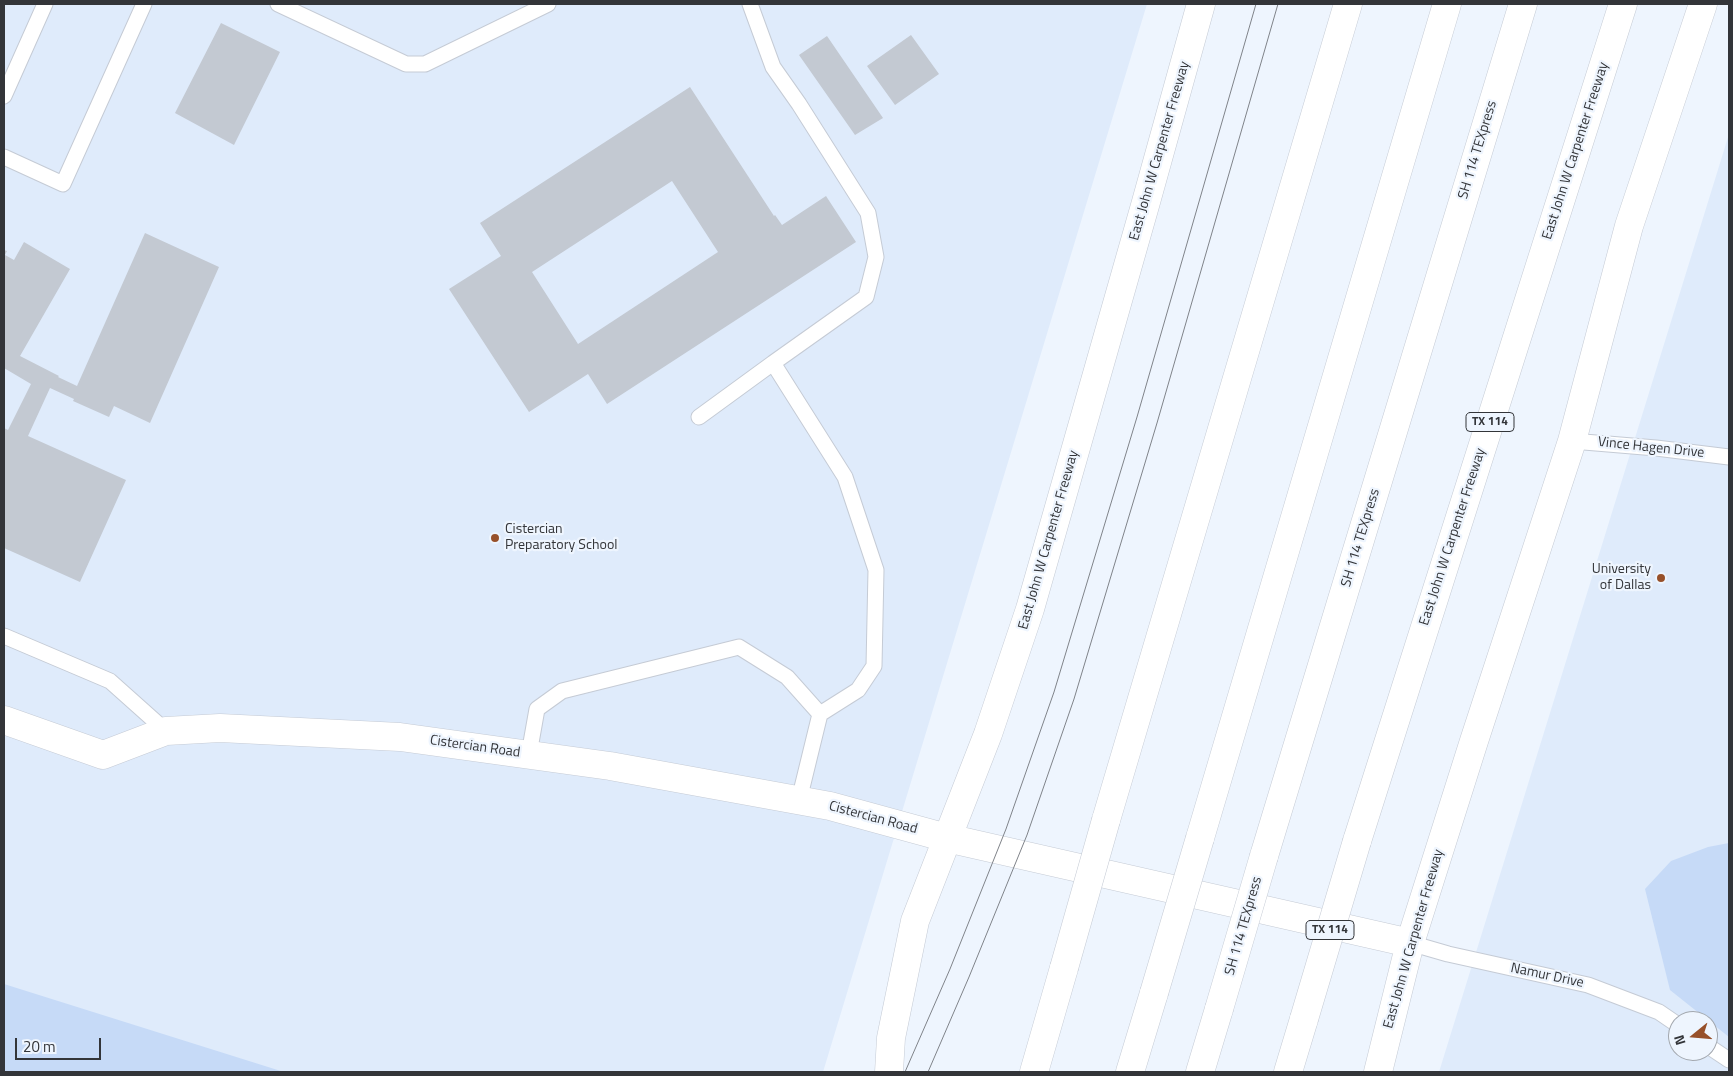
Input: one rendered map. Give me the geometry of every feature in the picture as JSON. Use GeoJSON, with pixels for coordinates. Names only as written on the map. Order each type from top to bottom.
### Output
{"type":"FeatureCollection","features":[{"type":"Feature","properties":{"kind":"main road","name":"East John W Carpenter Freeway"},"geometry":{"type":"LineString","coordinates":[[888,1072],[891,1038],[915,920],[988,734],[1030,609],[1201,4]]}},
{"type":"Feature","properties":{"kind":"main road"},"geometry":{"type":"LineString","coordinates":[[1034,1072],[1106,820],[1348,4]]}},
{"type":"Feature","properties":{"kind":"main road"},"geometry":{"type":"LineString","coordinates":[[1130,1072],[1447,4]]}},
{"type":"Feature","properties":{"kind":"main road","name":"SH 114 TEXpress"},"geometry":{"type":"LineString","coordinates":[[1200,1072],[1522,4]]}},
{"type":"Feature","properties":{"kind":"main road","name":"East John W Carpenter Freeway"},"geometry":{"type":"LineString","coordinates":[[1288,1072],[1357,841],[1623,4]]}},
{"type":"Feature","properties":{"kind":"main road","name":"East John W Carpenter Freeway"},"geometry":{"type":"LineString","coordinates":[[1378,1072],[1410,943],[1572,440],[1629,226],[1703,4]]}},
{"type":"Feature","properties":{"kind":"main road","name":"Cistercian Road"},"geometry":{"type":"LineString","coordinates":[[4,720],[103,755],[166,731],[220,728],[400,737],[610,766],[830,806],[947,838],[1410,943]]}},
{"type":"Feature","properties":{"kind":"lane"},"geometry":{"type":"LineString","coordinates":[[4,96],[45,4]]}},
{"type":"Feature","properties":{"kind":"lane"},"geometry":{"type":"LineString","coordinates":[[4,157],[62,184],[144,4]]}},
{"type":"Feature","properties":{"kind":"lane"},"geometry":{"type":"LineString","coordinates":[[278,4],[406,64],[425,64],[548,4]]}},
{"type":"Feature","properties":{"kind":"lane"},"geometry":{"type":"LineString","coordinates":[[699,417],[866,297],[876,258],[868,213],[773,66],[750,4]]}},
{"type":"Feature","properties":{"kind":"lane"},"geometry":{"type":"LineString","coordinates":[[773,363],[845,476],[876,570],[874,666],[858,690],[820,714],[799,800]]}},
{"type":"Feature","properties":{"kind":"lane","name":"Vince Hagen Drive"},"geometry":{"type":"LineString","coordinates":[[1572,440],[1729,457]]}},
{"type":"Feature","properties":{"kind":"lane"},"geometry":{"type":"LineString","coordinates":[[4,636],[110,681],[166,731]]}},
{"type":"Feature","properties":{"kind":"lane"},"geometry":{"type":"LineString","coordinates":[[529,754],[537,709],[562,691],[739,647],[787,678],[820,714]]}},
{"type":"Feature","properties":{"kind":"lane","name":"Namur Drive"},"geometry":{"type":"LineString","coordinates":[[1410,943],[1448,954],[1588,985],[1659,1012],[1668,1018]]}},
{"type":"Feature","properties":{"kind":"lane"},"geometry":{"type":"LineString","coordinates":[[1718,1053],[1729,1060]]}},
{"type":"Feature","properties":{"kind":"shaded area","name":"Cistercian Preparatory School"},"geometry":{"type":"Polygon","coordinates":[[[4,4],[1147,4],[823,1072],[4,1072],[4,4]]]}},
{"type":"Feature","properties":{"kind":"shaded area","name":"University of Dallas"},"geometry":{"type":"Polygon","coordinates":[[[1729,134],[1729,1072],[1439,1072],[1729,134]]]}},
{"type":"Feature","properties":{"kind":"shaded area"},"geometry":{"type":"Polygon","coordinates":[[[1729,843],[1729,1037],[1718,1028],[1718,1011],[1696,1011],[1670,990],[1645,889],[1671,861],[1708,847],[1729,843]]]}},
{"type":"Feature","properties":{"kind":"shaded area"},"geometry":{"type":"Polygon","coordinates":[[[4,984],[284,1072],[4,1072],[4,984]]]}},
{"type":"Feature","properties":{"kind":"building"},"geometry":{"type":"Polygon","coordinates":[[[221,23],[280,52],[234,145],[175,113],[221,23]]]}},
{"type":"Feature","properties":{"kind":"building"},"geometry":{"type":"Polygon","coordinates":[[[911,35],[939,74],[895,105],[867,66],[911,35]]]}},
{"type":"Feature","properties":{"kind":"building"},"geometry":{"type":"Polygon","coordinates":[[[827,36],[883,118],[855,135],[799,55],[827,36]]]}},
{"type":"Feature","properties":{"kind":"building"},"geometry":{"type":"Polygon","coordinates":[[[690,87],[774,216],[782,225],[826,196],[856,242],[607,404],[588,374],[529,412],[449,289],[501,256],[480,223],[690,87]],[[672,181],[532,272],[578,344],[718,252],[672,181]]]}},
{"type":"Feature","properties":{"kind":"building"},"geometry":{"type":"Polygon","coordinates":[[[145,233],[219,267],[150,423],[114,406],[109,417],[73,401],[74,399],[50,388],[28,436],[126,480],[80,582],[4,548],[4,428],[8,430],[31,384],[4,368],[4,250],[7,251],[5,255],[14,260],[24,242],[70,269],[20,356],[77,386],[145,233]]]}},
{"type":"Feature","properties":{"kind":"tram line"},"geometry":{"type":"LineString","coordinates":[[905,1072],[950,969],[1006,829],[1054,692],[1137,417],[1256,4]]}},
{"type":"Feature","properties":{"kind":"tram line"},"geometry":{"type":"LineString","coordinates":[[928,1072],[1027,835],[1074,699],[1157,423],[1278,4]]}},
{"type":"Feature","properties":{"kind":"place","name":"Cistercian Preparatory School"},"geometry":{"type":"Point","coordinates":[495,538]}},
{"type":"Feature","properties":{"kind":"place","name":"University of Dallas"},"geometry":{"type":"Point","coordinates":[1661,578]}}]}
